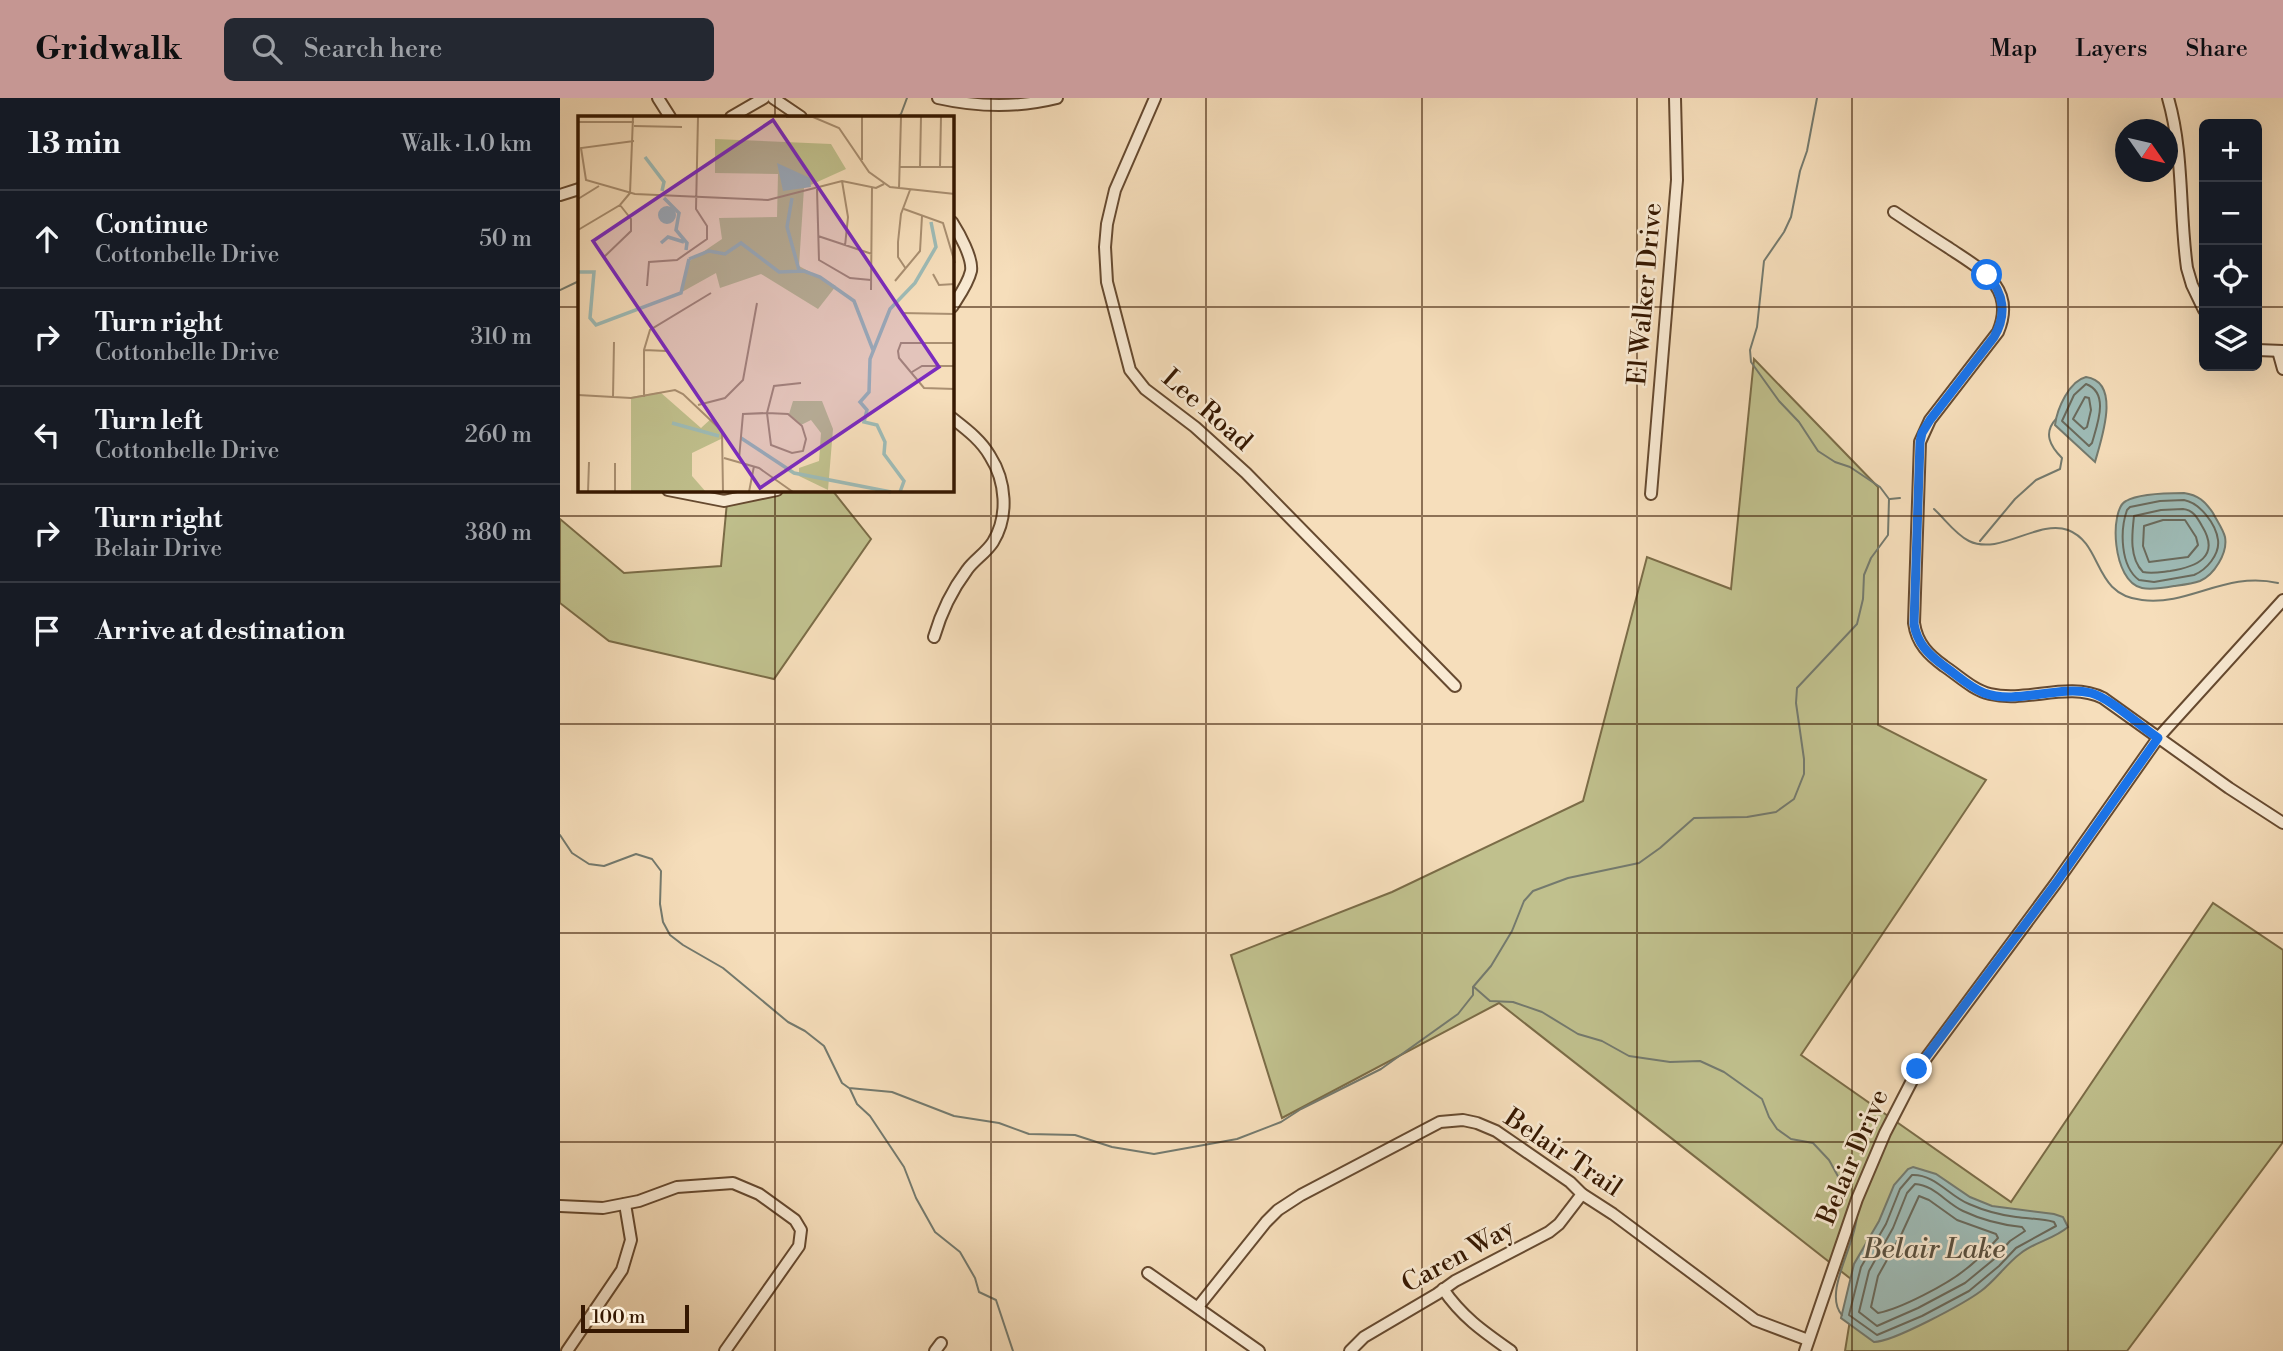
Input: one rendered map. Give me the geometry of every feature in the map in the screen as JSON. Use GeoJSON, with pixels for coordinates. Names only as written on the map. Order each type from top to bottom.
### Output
{"type":"FeatureCollection","features":[{"type":"Feature","properties":{"kind":"street"},"geometry":{"type":"LineString","coordinates":[[658,98],[669,116]]}},
{"type":"Feature","properties":{"kind":"street"},"geometry":{"type":"LineString","coordinates":[[733,116],[764,98]]}},
{"type":"Feature","properties":{"kind":"street"},"geometry":{"type":"LineString","coordinates":[[773,98],[800,116]]}},
{"type":"Feature","properties":{"kind":"street"},"geometry":{"type":"LineString","coordinates":[[938,98],[971,104],[1015,106],[1057,98]]}},
{"type":"Feature","properties":{"kind":"street","name":"Lee Road"},"geometry":{"type":"LineString","coordinates":[[1155,98],[1115,190],[1107,224],[1107,282],[1130,370],[1145,389],[1195,427],[1246,473],[1455,685]]}},
{"type":"Feature","properties":{"kind":"street","name":"El Walker Drive"},"geometry":{"type":"LineString","coordinates":[[1651,494],[1677,180],[1675,98]]}},
{"type":"Feature","properties":{"kind":"street"},"geometry":{"type":"LineString","coordinates":[[2168,98],[2179,157],[2187,268],[2203,308]]}},
{"type":"Feature","properties":{"kind":"street"},"geometry":{"type":"LineString","coordinates":[[560,195],[578,189]]}},
{"type":"Feature","properties":{"kind":"street"},"geometry":{"type":"LineString","coordinates":[[1894,212],[1987,275],[2003,302],[1998,332],[1922,433],[1914,624],[1919,641],[1935,659],[1982,692],[2002,696],[2079,692],[2103,698],[2283,823]]}},
{"type":"Feature","properties":{"kind":"street"},"geometry":{"type":"LineString","coordinates":[[954,226],[963,242],[971,269],[964,289],[954,304]]}},
{"type":"Feature","properties":{"kind":"street"},"geometry":{"type":"LineString","coordinates":[[2262,350],[2281,351],[2283,369]]}},
{"type":"Feature","properties":{"kind":"street"},"geometry":{"type":"LineString","coordinates":[[934,637],[940,616],[955,589],[968,569],[993,543],[1004,515],[1004,495],[990,456],[974,435],[954,420]]}},
{"type":"Feature","properties":{"kind":"street"},"geometry":{"type":"LineString","coordinates":[[678,492],[724,501],[767,492]]}},
{"type":"Feature","properties":{"kind":"street","name":"Belair Drive"},"geometry":{"type":"LineString","coordinates":[[1807,1345],[1857,1199],[1885,1133],[1917,1069],[2056,883],[2158,738],[2283,600]]}},
{"type":"Feature","properties":{"kind":"street","name":"Belair Trail"},"geometry":{"type":"LineString","coordinates":[[1198,1307],[1278,1210],[1301,1195],[1440,1122],[1463,1120],[1496,1132],[1570,1182],[1582,1194],[1755,1320],[1807,1345]]}},
{"type":"Feature","properties":{"kind":"street"},"geometry":{"type":"LineString","coordinates":[[560,1206],[604,1208],[677,1187],[733,1183],[759,1194],[795,1220],[801,1230],[799,1245],[725,1351]]}},
{"type":"Feature","properties":{"kind":"street","name":"Caren Way"},"geometry":{"type":"LineString","coordinates":[[1350,1351],[1364,1337],[1443,1289],[1549,1232],[1559,1224],[1582,1194]]}},
{"type":"Feature","properties":{"kind":"street"},"geometry":{"type":"LineString","coordinates":[[567,1351],[622,1270],[631,1240],[625,1204]]}},
{"type":"Feature","properties":{"kind":"street"},"geometry":{"type":"LineString","coordinates":[[1147,1273],[1259,1351]]}},
{"type":"Feature","properties":{"kind":"street"},"geometry":{"type":"LineString","coordinates":[[1443,1289],[1456,1308],[1511,1351]]}},
{"type":"Feature","properties":{"kind":"green space"},"geometry":{"type":"Polygon","coordinates":[[[1754,359],[1878,487],[1878,725],[1986,780],[1801,1055],[2011,1202],[2213,903],[2283,950],[2283,1142],[2127,1351],[1845,1351],[1856,1283],[1499,1003],[1282,1118],[1231,955],[1392,892],[1583,801],[1647,557],[1731,589],[1754,359]]]}},
{"type":"Feature","properties":{"kind":"green space"},"geometry":{"type":"Polygon","coordinates":[[[769,492],[834,492],[871,539],[774,679],[609,641],[560,603],[560,519],[624,573],[721,566],[727,502],[769,492]]]}},
{"type":"Feature","properties":{"kind":"water"},"geometry":{"type":"Polygon","coordinates":[[[2086,377],[2097,381],[2106,400],[2104,427],[2095,462],[2055,425],[2058,411],[2069,390],[2086,377]]]}},
{"type":"Feature","properties":{"kind":"water"},"geometry":{"type":"Polygon","coordinates":[[[2184,493],[2201,499],[2221,528],[2225,543],[2219,563],[2205,578],[2190,584],[2150,589],[2132,583],[2124,573],[2116,545],[2117,517],[2121,507],[2126,501],[2138,497],[2184,493]]]}},
{"type":"Feature","properties":{"kind":"water","name":"Belair Lake"},"geometry":{"type":"Polygon","coordinates":[[[1913,1167],[1936,1174],[1970,1197],[1992,1206],[2054,1214],[2063,1217],[2068,1227],[2021,1253],[1973,1297],[1912,1329],[1874,1342],[1841,1318],[1854,1264],[1879,1221],[1894,1185],[1913,1167]]]}},
{"type":"Feature","properties":{"kind":"waterway"},"geometry":{"type":"LineString","coordinates":[[898,116],[907,98]]}},
{"type":"Feature","properties":{"kind":"waterway"},"geometry":{"type":"LineString","coordinates":[[560,835],[572,853],[589,864],[604,866],[636,854],[652,859],[661,871],[660,904],[663,922],[670,935],[723,968],[788,1022],[824,1046],[842,1083],[849,1088],[892,1092],[954,1116],[999,1123],[1029,1134],[1075,1135],[1112,1147],[1154,1154],[1237,1139],[1281,1122],[1301,1109],[1381,1069],[1458,1014],[1473,995],[1473,987],[1491,966],[1512,931],[1524,901],[1533,891],[1568,878],[1639,863],[1694,818],[1747,817],[1776,812],[1794,799],[1804,774],[1796,703],[1797,688],[1857,624],[1863,599],[1864,575],[1871,558],[1888,535],[1889,499],[1880,487],[1850,467],[1835,462],[1818,451],[1799,422],[1779,401],[1751,362],[1750,350],[1757,327],[1764,261],[1791,217],[1817,98]]}},
{"type":"Feature","properties":{"kind":"waterway"},"geometry":{"type":"LineString","coordinates":[[560,290],[578,281]]}},
{"type":"Feature","properties":{"kind":"waterway"},"geometry":{"type":"LineString","coordinates":[[1980,541],[2015,499],[2036,480],[2060,469],[2062,458],[2051,444],[2049,434],[2056,419]]}},
{"type":"Feature","properties":{"kind":"waterway"},"geometry":{"type":"LineString","coordinates":[[1890,499],[1900,498]]}},
{"type":"Feature","properties":{"kind":"waterway"},"geometry":{"type":"LineString","coordinates":[[1934,509],[1959,534],[1969,541],[1981,544],[2006,541],[2044,529],[2068,530],[2088,546],[2114,589],[2126,596],[2142,600],[2176,598],[2241,581],[2278,583]]}},
{"type":"Feature","properties":{"kind":"waterway"},"geometry":{"type":"LineString","coordinates":[[1474,987],[1490,1001],[1513,1002],[1542,1012],[1578,1034],[1602,1041],[1629,1056],[1670,1062],[1700,1061],[1724,1072],[1762,1099],[1777,1129],[1791,1139],[1813,1143],[1829,1160],[1845,1189]]}},
{"type":"Feature","properties":{"kind":"waterway"},"geometry":{"type":"LineString","coordinates":[[850,1089],[857,1104],[870,1116],[904,1167],[916,1198],[935,1232],[960,1252],[975,1278],[979,1292],[996,1300],[1013,1351]]}},
{"type":"Feature","properties":{"kind":"waterway"},"geometry":{"type":"LineString","coordinates":[[1842,1315],[1837,1306],[1836,1294],[1857,1214]]}},
{"type":"Feature","properties":{"kind":"route"},"geometry":{"type":"LineString","coordinates":[[1917,1069],[2056,883],[2158,738],[2103,698],[2093,694],[2079,692],[2002,696],[1982,692],[1929,654],[1916,633],[1914,624],[1920,442],[1927,424],[2000,326],[2003,302],[1987,275]]}}]}
